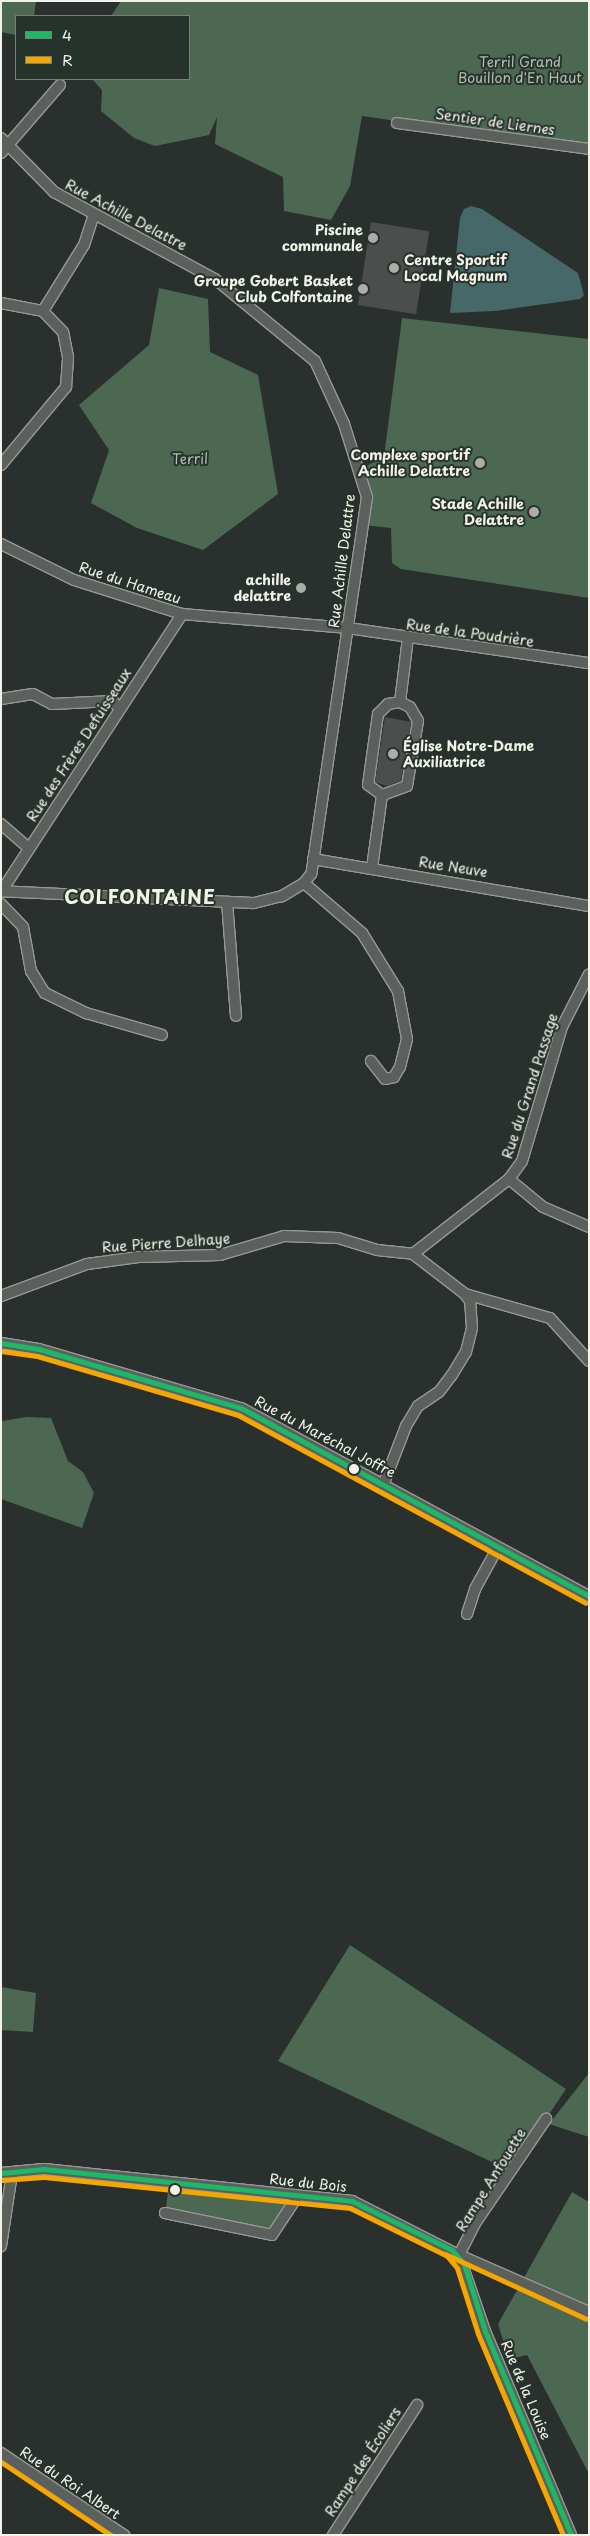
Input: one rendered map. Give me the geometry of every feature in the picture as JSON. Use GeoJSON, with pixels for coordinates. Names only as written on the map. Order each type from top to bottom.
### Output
{"type":"FeatureCollection","features":[{"type":"Feature","properties":{"kind":"street"},"geometry":{"type":"LineString","coordinates":[[1,153],[5,141],[60,85]]}},
{"type":"Feature","properties":{"kind":"street","name":"Sentier de Liernes"},"geometry":{"type":"LineString","coordinates":[[397,123],[589,149]]}},
{"type":"Feature","properties":{"kind":"street","name":"Rue Achille Delattre"},"geometry":{"type":"LineString","coordinates":[[5,141],[54,192],[94,216],[215,279],[314,361],[344,424],[366,497],[311,874],[304,883]]}},
{"type":"Feature","properties":{"kind":"street"},"geometry":{"type":"LineString","coordinates":[[43,311],[84,245],[94,216]]}},
{"type":"Feature","properties":{"kind":"street"},"geometry":{"type":"LineString","coordinates":[[1,303],[43,311],[63,332],[68,357],[66,387],[1,465]]}},
{"type":"Feature","properties":{"kind":"street","name":"Rue du Hameau"},"geometry":{"type":"LineString","coordinates":[[1,544],[74,580],[182,614],[348,628]]}},
{"type":"Feature","properties":{"kind":"street","name":"Rue des Frères Defuisseaux"},"geometry":{"type":"LineString","coordinates":[[2,891],[118,707],[182,614]]}},
{"type":"Feature","properties":{"kind":"street","name":"Rue de la Poudrière"},"geometry":{"type":"LineString","coordinates":[[348,628],[589,663]]}},
{"type":"Feature","properties":{"kind":"street"},"geometry":{"type":"LineString","coordinates":[[400,702],[408,638]]}},
{"type":"Feature","properties":{"kind":"street"},"geometry":{"type":"LineString","coordinates":[[1,699],[33,694],[52,704],[113,701],[118,707]]}},
{"type":"Feature","properties":{"kind":"street"},"geometry":{"type":"LineString","coordinates":[[400,702],[410,707],[418,721],[407,786],[382,796],[368,785],[378,714],[388,704],[400,702]]}},
{"type":"Feature","properties":{"kind":"street"},"geometry":{"type":"LineString","coordinates":[[372,868],[382,796]]}},
{"type":"Feature","properties":{"kind":"street"},"geometry":{"type":"LineString","coordinates":[[1,824],[29,848]]}},
{"type":"Feature","properties":{"kind":"street","name":"Rue Neuve"},"geometry":{"type":"LineString","coordinates":[[313,859],[589,906]]}},
{"type":"Feature","properties":{"kind":"street"},"geometry":{"type":"LineString","coordinates":[[2,891],[253,903],[282,896],[304,883],[362,933],[398,991],[407,1039],[400,1067],[394,1077],[385,1079],[371,1061]]}},
{"type":"Feature","properties":{"kind":"street"},"geometry":{"type":"LineString","coordinates":[[227,902],[236,1016]]}},
{"type":"Feature","properties":{"kind":"street"},"geometry":{"type":"LineString","coordinates":[[1,904],[23,928],[31,971],[44,993],[86,1013],[162,1035]]}},
{"type":"Feature","properties":{"kind":"street","name":"Rue du Grand Passage"},"geometry":{"type":"LineString","coordinates":[[412,1254],[447,1231],[509,1180],[522,1162],[562,1028],[589,974]]}},
{"type":"Feature","properties":{"kind":"street"},"geometry":{"type":"LineString","coordinates":[[509,1180],[543,1207],[589,1227]]}},
{"type":"Feature","properties":{"kind":"street","name":"Rue Pierre Delhaye"},"geometry":{"type":"LineString","coordinates":[[1,1296],[87,1264],[139,1257],[220,1255],[284,1236],[338,1238],[377,1250],[412,1254]]}},
{"type":"Feature","properties":{"kind":"street"},"geometry":{"type":"LineString","coordinates":[[384,1483],[410,1420],[418,1406],[439,1392],[466,1352],[472,1328],[470,1301],[465,1294],[412,1254]]}},
{"type":"Feature","properties":{"kind":"street"},"geometry":{"type":"LineString","coordinates":[[465,1294],[550,1318],[589,1361]]}},
{"type":"Feature","properties":{"kind":"street","name":"Rue du Maréchal Joffre"},"geometry":{"type":"LineString","coordinates":[[1,1342],[39,1349],[241,1408],[384,1483],[497,1549],[589,1596]]}},
{"type":"Feature","properties":{"kind":"street"},"geometry":{"type":"LineString","coordinates":[[467,1614],[475,1589],[497,1549]]}},
{"type":"Feature","properties":{"kind":"street","name":"Rampe Anfouette"},"geometry":{"type":"LineString","coordinates":[[459,2255],[476,2222],[546,2119]]}},
{"type":"Feature","properties":{"kind":"street","name":"Rue du Bois"},"geometry":{"type":"LineString","coordinates":[[1,2173],[44,2169],[364,2205],[459,2255],[589,2312]]}},
{"type":"Feature","properties":{"kind":"street"},"geometry":{"type":"LineString","coordinates":[[1,2246],[12,2173]]}},
{"type":"Feature","properties":{"kind":"street"},"geometry":{"type":"LineString","coordinates":[[165,2213],[272,2235],[298,2197]]}},
{"type":"Feature","properties":{"kind":"street","name":"Rue de la Louise"},"geometry":{"type":"LineString","coordinates":[[459,2255],[485,2331],[571,2535]]}},
{"type":"Feature","properties":{"kind":"street","name":"Rampe des Écoliers"},"geometry":{"type":"LineString","coordinates":[[333,2535],[417,2405]]}},
{"type":"Feature","properties":{"kind":"street","name":"Rue du Roi Albert"},"geometry":{"type":"LineString","coordinates":[[1,2453],[124,2535]]}},
{"type":"Feature","properties":{"kind":"green space"},"geometry":{"type":"Polygon","coordinates":[[[1,1],[36,1],[34,15],[15,15],[15,35],[1,32],[1,1]]]}},
{"type":"Feature","properties":{"kind":"green space","name":"Terril Grand Bouillon d'En Haut"},"geometry":{"type":"Polygon","coordinates":[[[121,1],[589,1],[589,149],[362,116],[350,186],[331,220],[284,211],[283,177],[215,144],[217,117],[209,135],[155,146],[134,138],[101,111],[102,90],[93,80],[190,80],[190,15],[112,15],[121,1]]]}},
{"type":"Feature","properties":{"kind":"green space","name":"Terril"},"geometry":{"type":"Polygon","coordinates":[[[159,288],[208,299],[210,352],[258,375],[278,494],[203,550],[137,528],[91,503],[109,450],[79,405],[149,345],[159,288]]]}},
{"type":"Feature","properties":{"kind":"green space","name":"Complexe sportif Achille Delattre"},"geometry":{"type":"Polygon","coordinates":[[[402,318],[589,339],[589,598],[401,569],[392,563],[391,528],[363,525],[367,497],[360,469],[384,457],[402,318]]]}},
{"type":"Feature","properties":{"kind":"green space"},"geometry":{"type":"Polygon","coordinates":[[[27,1417],[51,1418],[68,1461],[83,1472],[94,1493],[82,1528],[1,1499],[2,1421],[27,1417]]]}},
{"type":"Feature","properties":{"kind":"green space"},"geometry":{"type":"Polygon","coordinates":[[[350,1945],[566,2089],[511,2171],[278,2061],[350,1945]]]}},
{"type":"Feature","properties":{"kind":"green space"},"geometry":{"type":"Polygon","coordinates":[[[1,1987],[36,1993],[33,2032],[1,2030],[1,1987]]]}},
{"type":"Feature","properties":{"kind":"green space"},"geometry":{"type":"Polygon","coordinates":[[[589,2073],[589,2137],[549,2124],[589,2073]]]}},
{"type":"Feature","properties":{"kind":"green space"},"geometry":{"type":"Polygon","coordinates":[[[169,2186],[285,2198],[288,2205],[270,2231],[165,2213],[169,2186]]]}},
{"type":"Feature","properties":{"kind":"green space"},"geometry":{"type":"Polygon","coordinates":[[[572,2192],[589,2202],[589,2474],[527,2355],[509,2359],[498,2324],[572,2192]]]}},
{"type":"Feature","properties":{"kind":"water"},"geometry":{"type":"Polygon","coordinates":[[[471,206],[482,209],[578,273],[584,295],[580,299],[495,311],[450,313],[460,218],[464,209],[471,206]]]}},
{"type":"Feature","properties":{"kind":"building","name":"Centre Sportif Local Magnum"},"geometry":{"type":"Polygon","coordinates":[[[371,222],[429,231],[416,314],[358,305],[371,222]]]}},
{"type":"Feature","properties":{"kind":"building","name":"Église Notre-Dame Auxiliatrice"},"geometry":{"type":"Polygon","coordinates":[[[385,717],[411,722],[401,781],[387,786],[375,782],[385,717]]]}},
{"type":"Feature","properties":{"kind":"transit line","name":"4"},"geometry":{"type":"LineString","coordinates":[[1,1343],[39,1349],[241,1408],[589,1596]]}},
{"type":"Feature","properties":{"kind":"transit line","name":"R"},"geometry":{"type":"LineString","coordinates":[[1,1351],[37,1356],[238,1415],[585,1603]]}},
{"type":"Feature","properties":{"kind":"transit line","name":"4"},"geometry":{"type":"LineString","coordinates":[[1,2173],[44,2169],[352,2201],[452,2250],[464,2264],[485,2331],[571,2535]]}},
{"type":"Feature","properties":{"kind":"transit line","name":"R"},"geometry":{"type":"LineString","coordinates":[[2,2180],[44,2177],[350,2208],[447,2256],[457,2268],[478,2334],[563,2535]]}},
{"type":"Feature","properties":{"kind":"transit line","name":"R"},"geometry":{"type":"LineString","coordinates":[[445,2254],[586,2319]]}},
{"type":"Feature","properties":{"kind":"transit line","name":"R"},"geometry":{"type":"LineString","coordinates":[[1,2462],[110,2535]]}},
{"type":"Feature","properties":{"kind":"place","name":"Piscine communale"},"geometry":{"type":"Point","coordinates":[373,238]}},
{"type":"Feature","properties":{"kind":"place","name":"Centre Sportif Local Magnum"},"geometry":{"type":"Point","coordinates":[394,268]}},
{"type":"Feature","properties":{"kind":"place","name":"Groupe Gobert Basket Club Colfontaine"},"geometry":{"type":"Point","coordinates":[363,289]}},
{"type":"Feature","properties":{"kind":"place","name":"Complexe sportif Achille Delattre"},"geometry":{"type":"Point","coordinates":[480,463]}},
{"type":"Feature","properties":{"kind":"place","name":"Stade Achille Delattre"},"geometry":{"type":"Point","coordinates":[534,512]}},
{"type":"Feature","properties":{"kind":"place","name":"achille delattre"},"geometry":{"type":"Point","coordinates":[301,588]}},
{"type":"Feature","properties":{"kind":"place","name":"Église Notre-Dame Auxiliatrice"},"geometry":{"type":"Point","coordinates":[393,754]}},
{"type":"Feature","properties":{"kind":"district","name":"COLFONTAINE"},"geometry":{"type":"Point","coordinates":[140,897]}}]}
